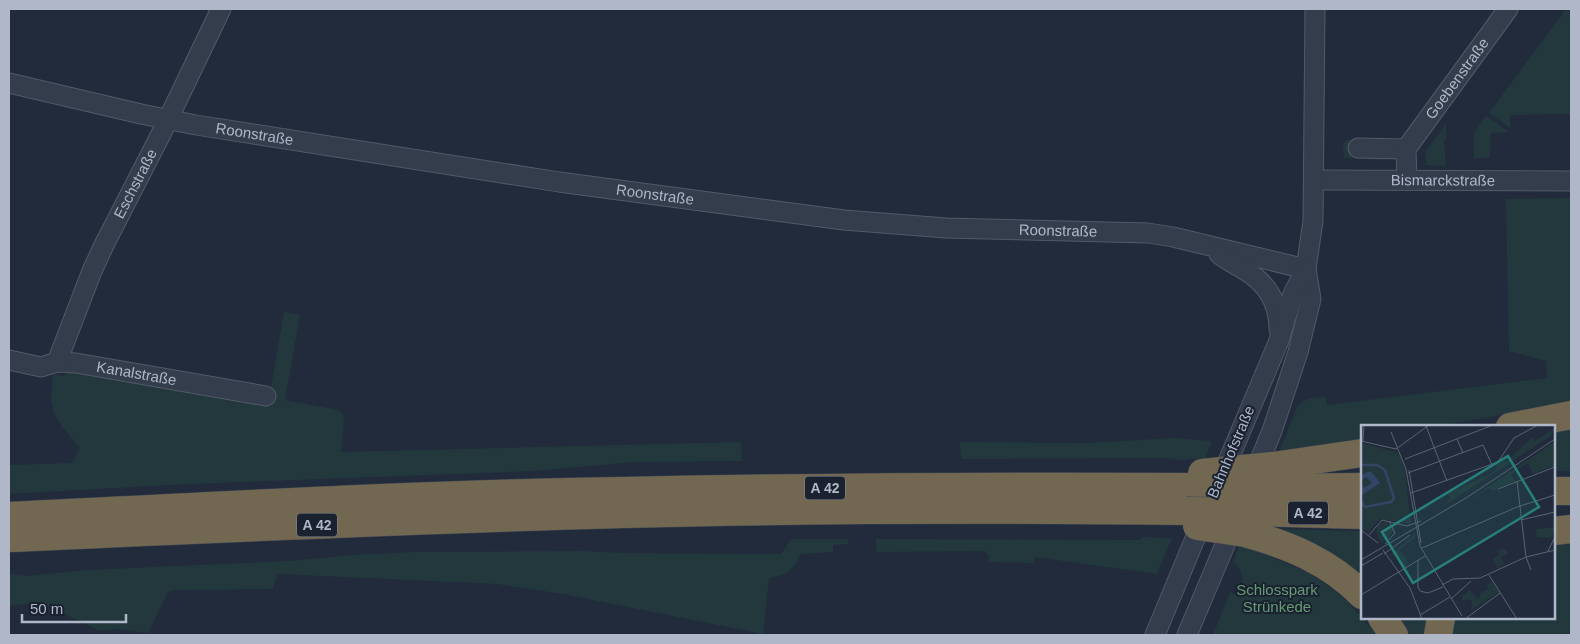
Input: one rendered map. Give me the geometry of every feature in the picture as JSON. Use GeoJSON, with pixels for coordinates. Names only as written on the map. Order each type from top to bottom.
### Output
{"type":"FeatureCollection","features":[{"type":"Feature","properties":{"kind":"highway"},"geometry":{"type":"LineString","coordinates":[[1516,425],[1571,415]]}},
{"type":"Feature","properties":{"kind":"highway"},"geometry":{"type":"LineString","coordinates":[[1191,499],[1215,528],[1259,500],[1361,452]]}},
{"type":"Feature","properties":{"kind":"highway","name":"A 42"},"geometry":{"type":"LineString","coordinates":[[9,516],[321,500],[621,491],[1029,486],[1191,499],[1259,500],[1361,515]]}},
{"type":"Feature","properties":{"kind":"highway","name":"A 42"},"geometry":{"type":"LineString","coordinates":[[1259,500],[1361,487]]}},
{"type":"Feature","properties":{"kind":"highway"},"geometry":{"type":"LineString","coordinates":[[1555,491],[1571,491]]}},
{"type":"Feature","properties":{"kind":"highway","name":"A 42"},"geometry":{"type":"LineString","coordinates":[[9,538],[263,526],[625,514],[1008,509],[1191,499]]}},
{"type":"Feature","properties":{"kind":"highway"},"geometry":{"type":"LineString","coordinates":[[1259,500],[1271,540],[1318,561],[1361,594]]}},
{"type":"Feature","properties":{"kind":"highway"},"geometry":{"type":"LineString","coordinates":[[1555,518],[1571,518]]}},
{"type":"Feature","properties":{"kind":"highway"},"geometry":{"type":"LineString","coordinates":[[1555,531],[1571,529]]}},
{"type":"Feature","properties":{"kind":"highway"},"geometry":{"type":"LineString","coordinates":[[1383,619],[1394,635]]}},
{"type":"Feature","properties":{"kind":"highway"},"geometry":{"type":"LineString","coordinates":[[1438,635],[1441,619]]}},
{"type":"Feature","properties":{"kind":"street","name":"Eschstraße"},"geometry":{"type":"LineString","coordinates":[[58,362],[96,262],[168,120],[221,9]]}},
{"type":"Feature","properties":{"kind":"street","name":"Bahnhofstraße"},"geometry":{"type":"LineString","coordinates":[[1188,633],[1272,430],[1298,352],[1311,299],[1306,269],[1313,221],[1315,9]]}},
{"type":"Feature","properties":{"kind":"street","name":"Goebenstraße"},"geometry":{"type":"LineString","coordinates":[[1406,149],[1508,9]]}},
{"type":"Feature","properties":{"kind":"street","name":"Roonstraße"},"geometry":{"type":"LineString","coordinates":[[9,83],[168,120],[559,182],[844,220],[946,228],[1148,233],[1306,269]]}},
{"type":"Feature","properties":{"kind":"street"},"geometry":{"type":"LineString","coordinates":[[1358,148],[1406,149],[1407,180]]}},
{"type":"Feature","properties":{"kind":"street","name":"Bismarckstraße"},"geometry":{"type":"LineString","coordinates":[[1314,180],[1571,181]]}},
{"type":"Feature","properties":{"kind":"street"},"geometry":{"type":"LineString","coordinates":[[1208,246],[1222,257],[1250,273],[1268,290],[1278,310],[1278,343]]}},
{"type":"Feature","properties":{"kind":"street","name":"Bahnhofstraße"},"geometry":{"type":"LineString","coordinates":[[1155,635],[1278,343],[1293,294],[1306,269]]}},
{"type":"Feature","properties":{"kind":"street","name":"Kanalstraße"},"geometry":{"type":"LineString","coordinates":[[9,360],[41,367],[58,362],[76,364],[266,396]]}},
{"type":"Feature","properties":{"kind":"street"},"geometry":{"type":"LineString","coordinates":[[1264,377],[1274,389],[1284,393]]}},
{"type":"Feature","properties":{"kind":"street"},"geometry":{"type":"LineString","coordinates":[[1168,605],[1182,615],[1188,633]]}},
{"type":"Feature","properties":{"kind":"green space"},"geometry":{"type":"Polygon","coordinates":[[[1566,9],[1571,9],[1571,114],[1510,115],[1510,128],[1489,113],[1566,9]]]}},
{"type":"Feature","properties":{"kind":"green space"},"geometry":{"type":"Polygon","coordinates":[[[1486,116],[1509,132],[1491,133],[1490,158],[1474,158],[1474,133],[1486,116]]]}},
{"type":"Feature","properties":{"kind":"green space"},"geometry":{"type":"Polygon","coordinates":[[[1446,124],[1446,140],[1444,141],[1446,166],[1426,165],[1426,151],[1446,124]]]}},
{"type":"Feature","properties":{"kind":"green space"},"geometry":{"type":"Polygon","coordinates":[[[1347,140],[1353,140],[1395,157],[1380,160],[1344,158],[1343,144],[1347,140]]]}},
{"type":"Feature","properties":{"kind":"green space"},"geometry":{"type":"Polygon","coordinates":[[[1571,198],[1571,403],[1443,425],[1361,425],[1361,439],[1279,452],[1297,407],[1302,402],[1310,399],[1325,396],[1327,405],[1547,378],[1546,361],[1509,351],[1506,199],[1571,198]]]}},
{"type":"Feature","properties":{"kind":"green space"},"geometry":{"type":"Polygon","coordinates":[[[284,312],[300,315],[285,400],[339,410],[344,420],[341,452],[741,442],[742,461],[635,462],[534,471],[189,484],[9,494],[9,465],[72,463],[80,448],[61,425],[54,413],[51,399],[53,374],[64,376],[67,370],[269,399],[284,312]]]}},
{"type":"Feature","properties":{"kind":"green space"},"geometry":{"type":"Polygon","coordinates":[[[1571,420],[1571,471],[1555,471],[1555,427],[1571,420]]]}},
{"type":"Feature","properties":{"kind":"green space"},"geometry":{"type":"Polygon","coordinates":[[[1174,438],[1212,441],[1205,458],[1181,460],[1166,458],[961,459],[960,442],[1086,443],[1174,438]]]}},
{"type":"Feature","properties":{"kind":"green space"},"geometry":{"type":"Polygon","coordinates":[[[1270,529],[1361,531],[1361,585],[1270,529]]]}},
{"type":"Feature","properties":{"kind":"green space"},"geometry":{"type":"Polygon","coordinates":[[[1142,537],[1172,538],[1157,574],[1035,557],[1034,563],[988,562],[989,556],[985,551],[877,552],[876,539],[1141,540],[1142,537]]]}},
{"type":"Feature","properties":{"kind":"green space"},"geometry":{"type":"Polygon","coordinates":[[[791,539],[848,539],[848,544],[833,545],[833,552],[800,554],[792,569],[769,579],[763,634],[563,594],[497,584],[277,574],[273,589],[174,590],[168,592],[148,633],[119,629],[100,631],[39,602],[9,606],[9,574],[26,576],[86,570],[289,561],[414,552],[582,551],[781,554],[791,539]]]}},
{"type":"Feature","properties":{"kind":"green space"},"geometry":{"type":"Polygon","coordinates":[[[1555,542],[1571,542],[1571,635],[1450,635],[1453,619],[1555,619],[1555,542]]]}},
{"type":"Feature","properties":{"kind":"green space","name":"Schlosspark Strünkede"},"geometry":{"type":"Polygon","coordinates":[[[1239,546],[1266,552],[1271,557],[1308,572],[1343,597],[1377,635],[1213,635],[1230,592],[1237,595],[1241,585],[1242,573],[1233,562],[1239,546]]]}},
{"type":"Feature","properties":{"kind":"green space"},"geometry":{"type":"Polygon","coordinates":[[[1390,619],[1436,619],[1434,635],[1402,635],[1390,619]]]}}]}
